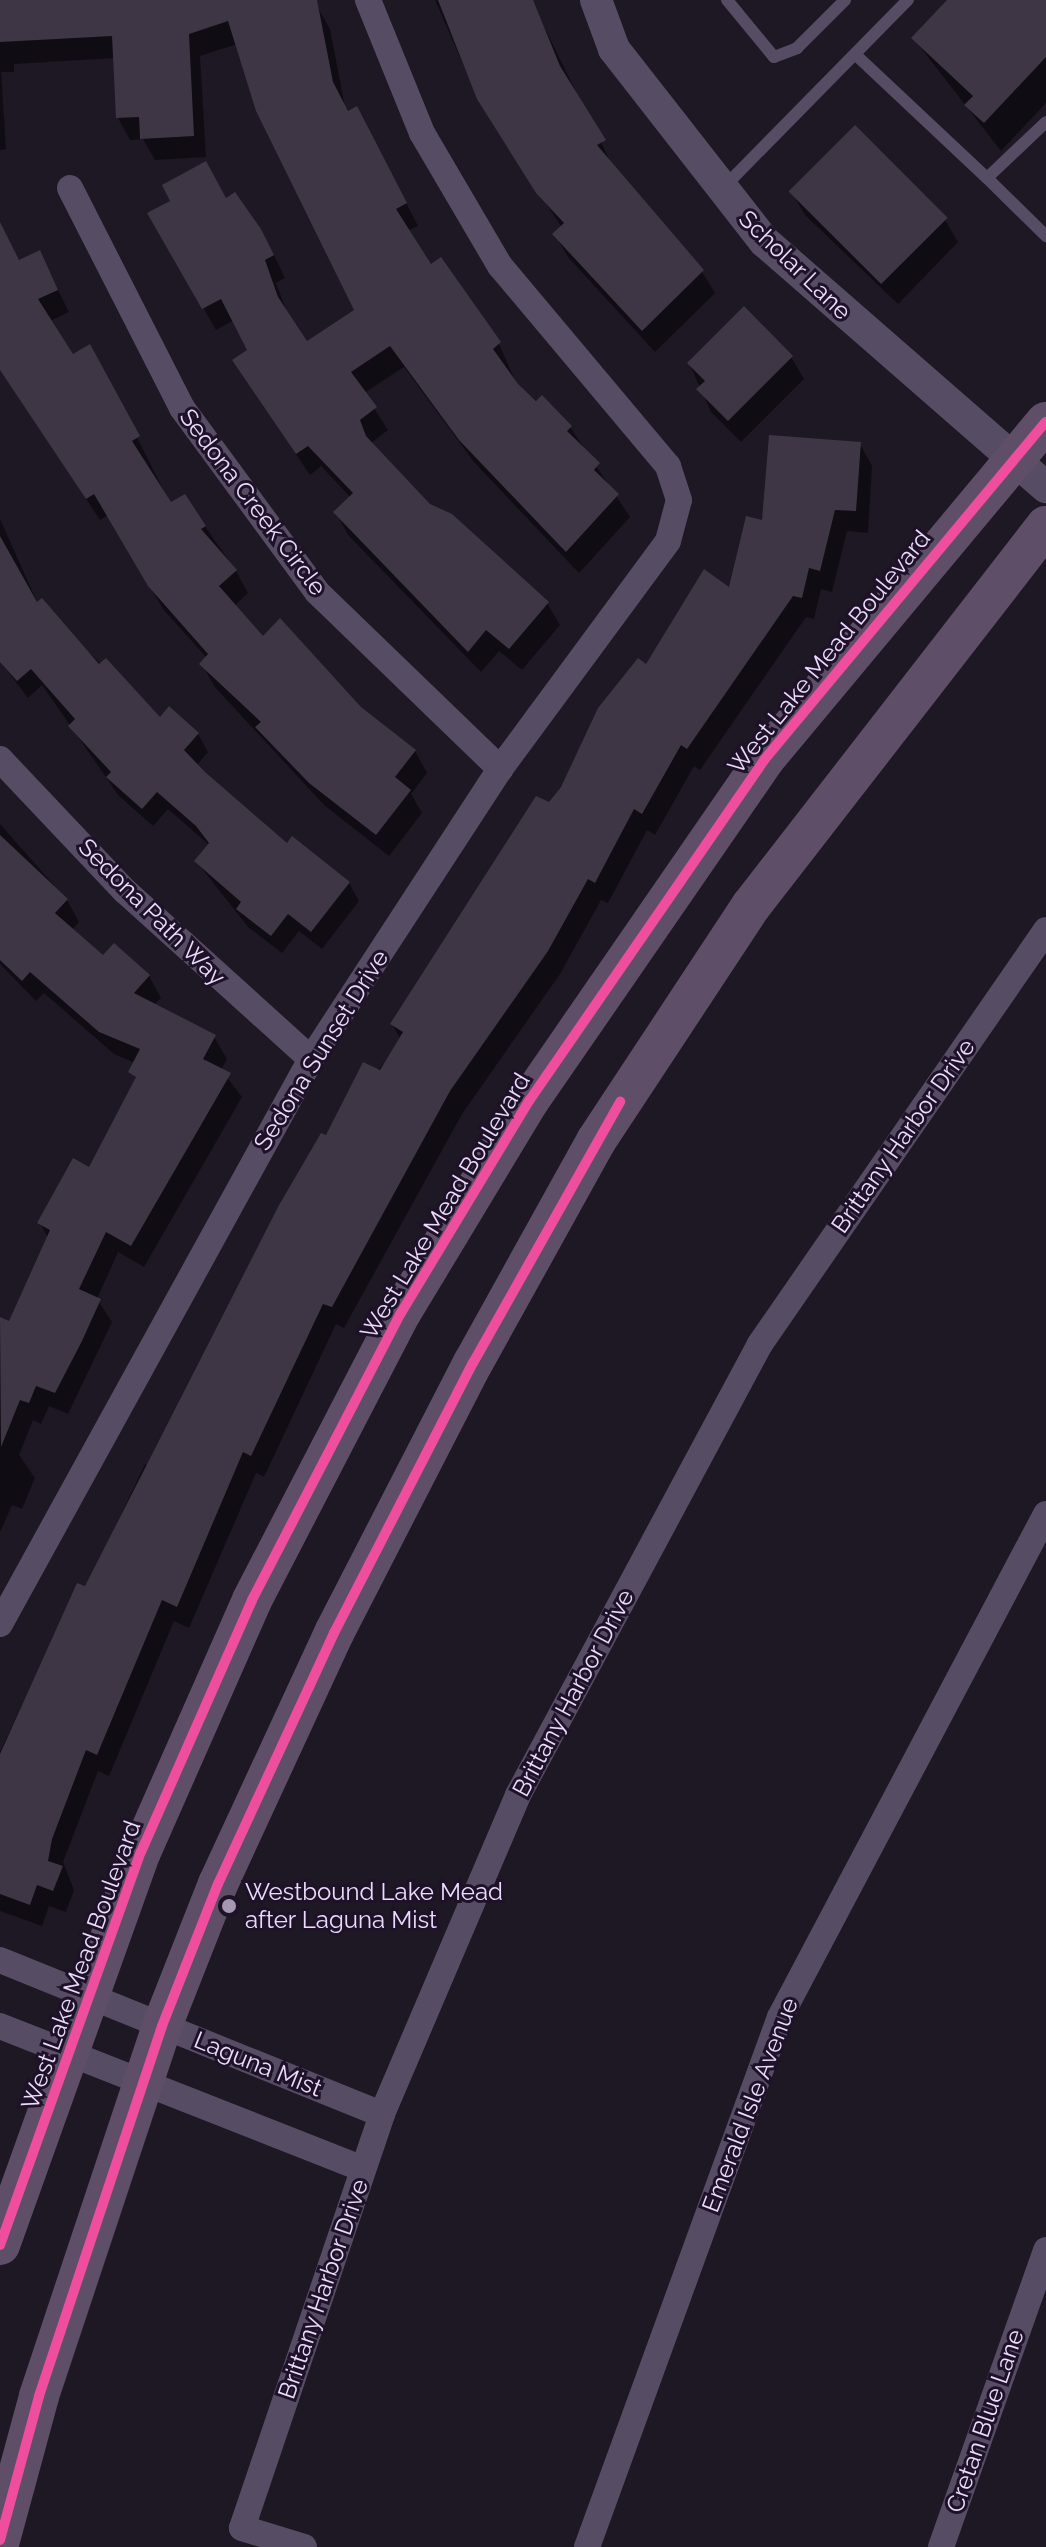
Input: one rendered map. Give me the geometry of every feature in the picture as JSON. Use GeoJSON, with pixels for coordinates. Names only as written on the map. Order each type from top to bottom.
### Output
{"type":"FeatureCollection","features":[{"type":"Feature","properties":{"kind":"main road","name":"West Lake Mead Boulevard"},"geometry":{"type":"LineString","coordinates":[[0,2245],[141,1852],[252,1600],[409,1299],[529,1101],[764,760],[1046,422]]}},
{"type":"Feature","properties":{"kind":"main road"},"geometry":{"type":"LineString","coordinates":[[0,2540],[39,2396],[162,2026],[334,1633],[596,1141],[751,906],[1046,526]]}},
{"type":"Feature","properties":{"kind":"street","name":"Sedona Sunset Drive"},"geometry":{"type":"LineString","coordinates":[[0,1624],[311,1059],[500,769],[668,541],[679,500],[668,466],[500,266],[422,133],[368,0]]}},
{"type":"Feature","properties":{"kind":"street","name":"Scholar Lane"},"geometry":{"type":"LineString","coordinates":[[596,0],[614,49],[720,191],[791,268],[1046,487]]}},
{"type":"Feature","properties":{"kind":"street","name":"Sedona Creek Circle"},"geometry":{"type":"LineString","coordinates":[[70,188],[182,408],[299,568],[443,720],[500,769]]}},
{"type":"Feature","properties":{"kind":"street","name":"Sedona Path Way"},"geometry":{"type":"LineString","coordinates":[[0,759],[167,932],[311,1059]]}},
{"type":"Feature","properties":{"kind":"street","name":"Brittany Harbor Drive"},"geometry":{"type":"LineString","coordinates":[[304,2547],[242,2528],[382,2114],[518,1795],[760,1344],[1046,930]]}},
{"type":"Feature","properties":{"kind":"street","name":"Emerald Isle Avenue"},"geometry":{"type":"LineString","coordinates":[[587,2547],[780,2017],[1046,1514]]}},
{"type":"Feature","properties":{"kind":"street","name":"Laguna Mist"},"geometry":{"type":"LineString","coordinates":[[0,1960],[382,2114]]}},
{"type":"Feature","properties":{"kind":"street"},"geometry":{"type":"LineString","coordinates":[[0,2026],[363,2169]]}},
{"type":"Feature","properties":{"kind":"street","name":"Cretan Blue Lane"},"geometry":{"type":"LineString","coordinates":[[941,2547],[1046,2250]]}},
{"type":"Feature","properties":{"kind":"lane"},"geometry":{"type":"LineString","coordinates":[[727,0],[774,57],[797,48],[845,0]]}},
{"type":"Feature","properties":{"kind":"lane"},"geometry":{"type":"LineString","coordinates":[[720,191],[857,56],[908,0]]}},
{"type":"Feature","properties":{"kind":"lane"},"geometry":{"type":"LineString","coordinates":[[857,56],[1046,236]]}},
{"type":"Feature","properties":{"kind":"lane"},"geometry":{"type":"LineString","coordinates":[[987,178],[1046,122]]}},
{"type":"Feature","properties":{"kind":"building"},"geometry":{"type":"Polygon","coordinates":[[[0,0],[317,0],[333,82],[348,111],[357,106],[407,203],[396,209],[431,264],[441,257],[501,342],[493,349],[518,384],[536,401],[542,395],[572,426],[567,431],[600,463],[594,470],[619,494],[566,552],[459,440],[390,346],[351,372],[377,407],[360,420],[366,436],[430,504],[452,514],[549,602],[509,649],[486,630],[468,652],[333,512],[353,493],[308,446],[296,454],[232,360],[247,350],[221,299],[202,309],[147,213],[170,201],[162,185],[206,161],[226,198],[235,192],[261,229],[274,255],[265,260],[278,297],[307,341],[354,310],[256,111],[228,21],[189,34],[194,136],[140,139],[139,117],[116,118],[112,36],[0,42],[0,0]]]}},
{"type":"Feature","properties":{"kind":"building"},"geometry":{"type":"Polygon","coordinates":[[[438,0],[533,0],[560,66],[606,140],[597,145],[704,270],[642,331],[552,234],[564,223],[536,193],[477,99],[438,0]]]}},
{"type":"Feature","properties":{"kind":"building"},"geometry":{"type":"Polygon","coordinates":[[[947,0],[1046,0],[1046,57],[984,123],[964,105],[973,96],[911,38],[947,0]]]}},
{"type":"Feature","properties":{"kind":"building"},"geometry":{"type":"Polygon","coordinates":[[[855,125],[948,218],[881,284],[789,191],[855,125]]]}},
{"type":"Feature","properties":{"kind":"building"},"geometry":{"type":"Polygon","coordinates":[[[0,222],[19,260],[40,250],[58,290],[38,299],[73,354],[90,344],[140,436],[132,441],[171,502],[185,494],[206,526],[201,529],[237,570],[219,586],[263,636],[280,618],[361,707],[416,750],[395,777],[411,790],[376,835],[309,783],[255,727],[261,722],[199,664],[208,654],[148,586],[94,494],[86,499],[0,370],[0,222]]]}},
{"type":"Feature","properties":{"kind":"building"},"geometry":{"type":"Polygon","coordinates":[[[744,306],[793,356],[728,421],[696,389],[705,381],[687,363],[744,306]]]}},
{"type":"Feature","properties":{"kind":"building"},"geometry":{"type":"Polygon","coordinates":[[[769,435],[861,442],[856,511],[835,510],[820,571],[809,568],[802,598],[793,596],[687,749],[681,745],[642,814],[634,809],[595,883],[588,879],[548,951],[450,1091],[332,1307],[323,1304],[251,1456],[243,1452],[177,1607],[162,1600],[97,1755],[86,1750],[52,1839],[48,1861],[63,1866],[53,1891],[37,1885],[30,1905],[0,1894],[0,1754],[77,1583],[85,1586],[278,1207],[321,1133],[326,1135],[363,1062],[380,1070],[403,1032],[390,1024],[536,796],[549,802],[561,787],[598,708],[638,658],[646,664],[704,569],[729,587],[746,516],[762,520],[769,435]]]}},
{"type":"Feature","properties":{"kind":"building"},"geometry":{"type":"Polygon","coordinates":[[[0,536],[37,602],[42,598],[99,664],[106,658],[160,717],[169,706],[199,733],[184,750],[205,772],[287,843],[292,836],[350,882],[311,932],[288,914],[271,936],[236,909],[241,902],[194,861],[209,843],[196,826],[157,792],[142,809],[106,777],[111,772],[68,726],[75,719],[31,669],[17,681],[0,662],[0,536]]]}},
{"type":"Feature","properties":{"kind":"building"},"geometry":{"type":"Polygon","coordinates":[[[0,835],[68,899],[55,913],[103,955],[114,943],[150,975],[134,993],[216,1035],[203,1059],[231,1073],[131,1246],[106,1232],[79,1289],[101,1299],[82,1341],[55,1393],[36,1386],[29,1403],[20,1400],[1,1447],[0,1317],[9,1321],[50,1230],[37,1223],[73,1158],[89,1167],[136,1077],[128,1072],[140,1049],[99,1032],[30,972],[22,981],[0,960],[0,835]]]}},
{"type":"Feature","properties":{"kind":"cycle path"},"geometry":{"type":"LineString","coordinates":[[0,2245],[141,1852],[252,1600],[401,1313],[529,1101],[764,760],[1046,422]]}},
{"type":"Feature","properties":{"kind":"cycle path"},"geometry":{"type":"LineString","coordinates":[[0,2540],[39,2396],[162,2026],[218,1884],[334,1633],[473,1363],[620,1102]]}},
{"type":"Feature","properties":{"kind":"place","name":"Westbound Lake Mead after Laguna Mist"},"geometry":{"type":"Point","coordinates":[229,1906]}}]}
